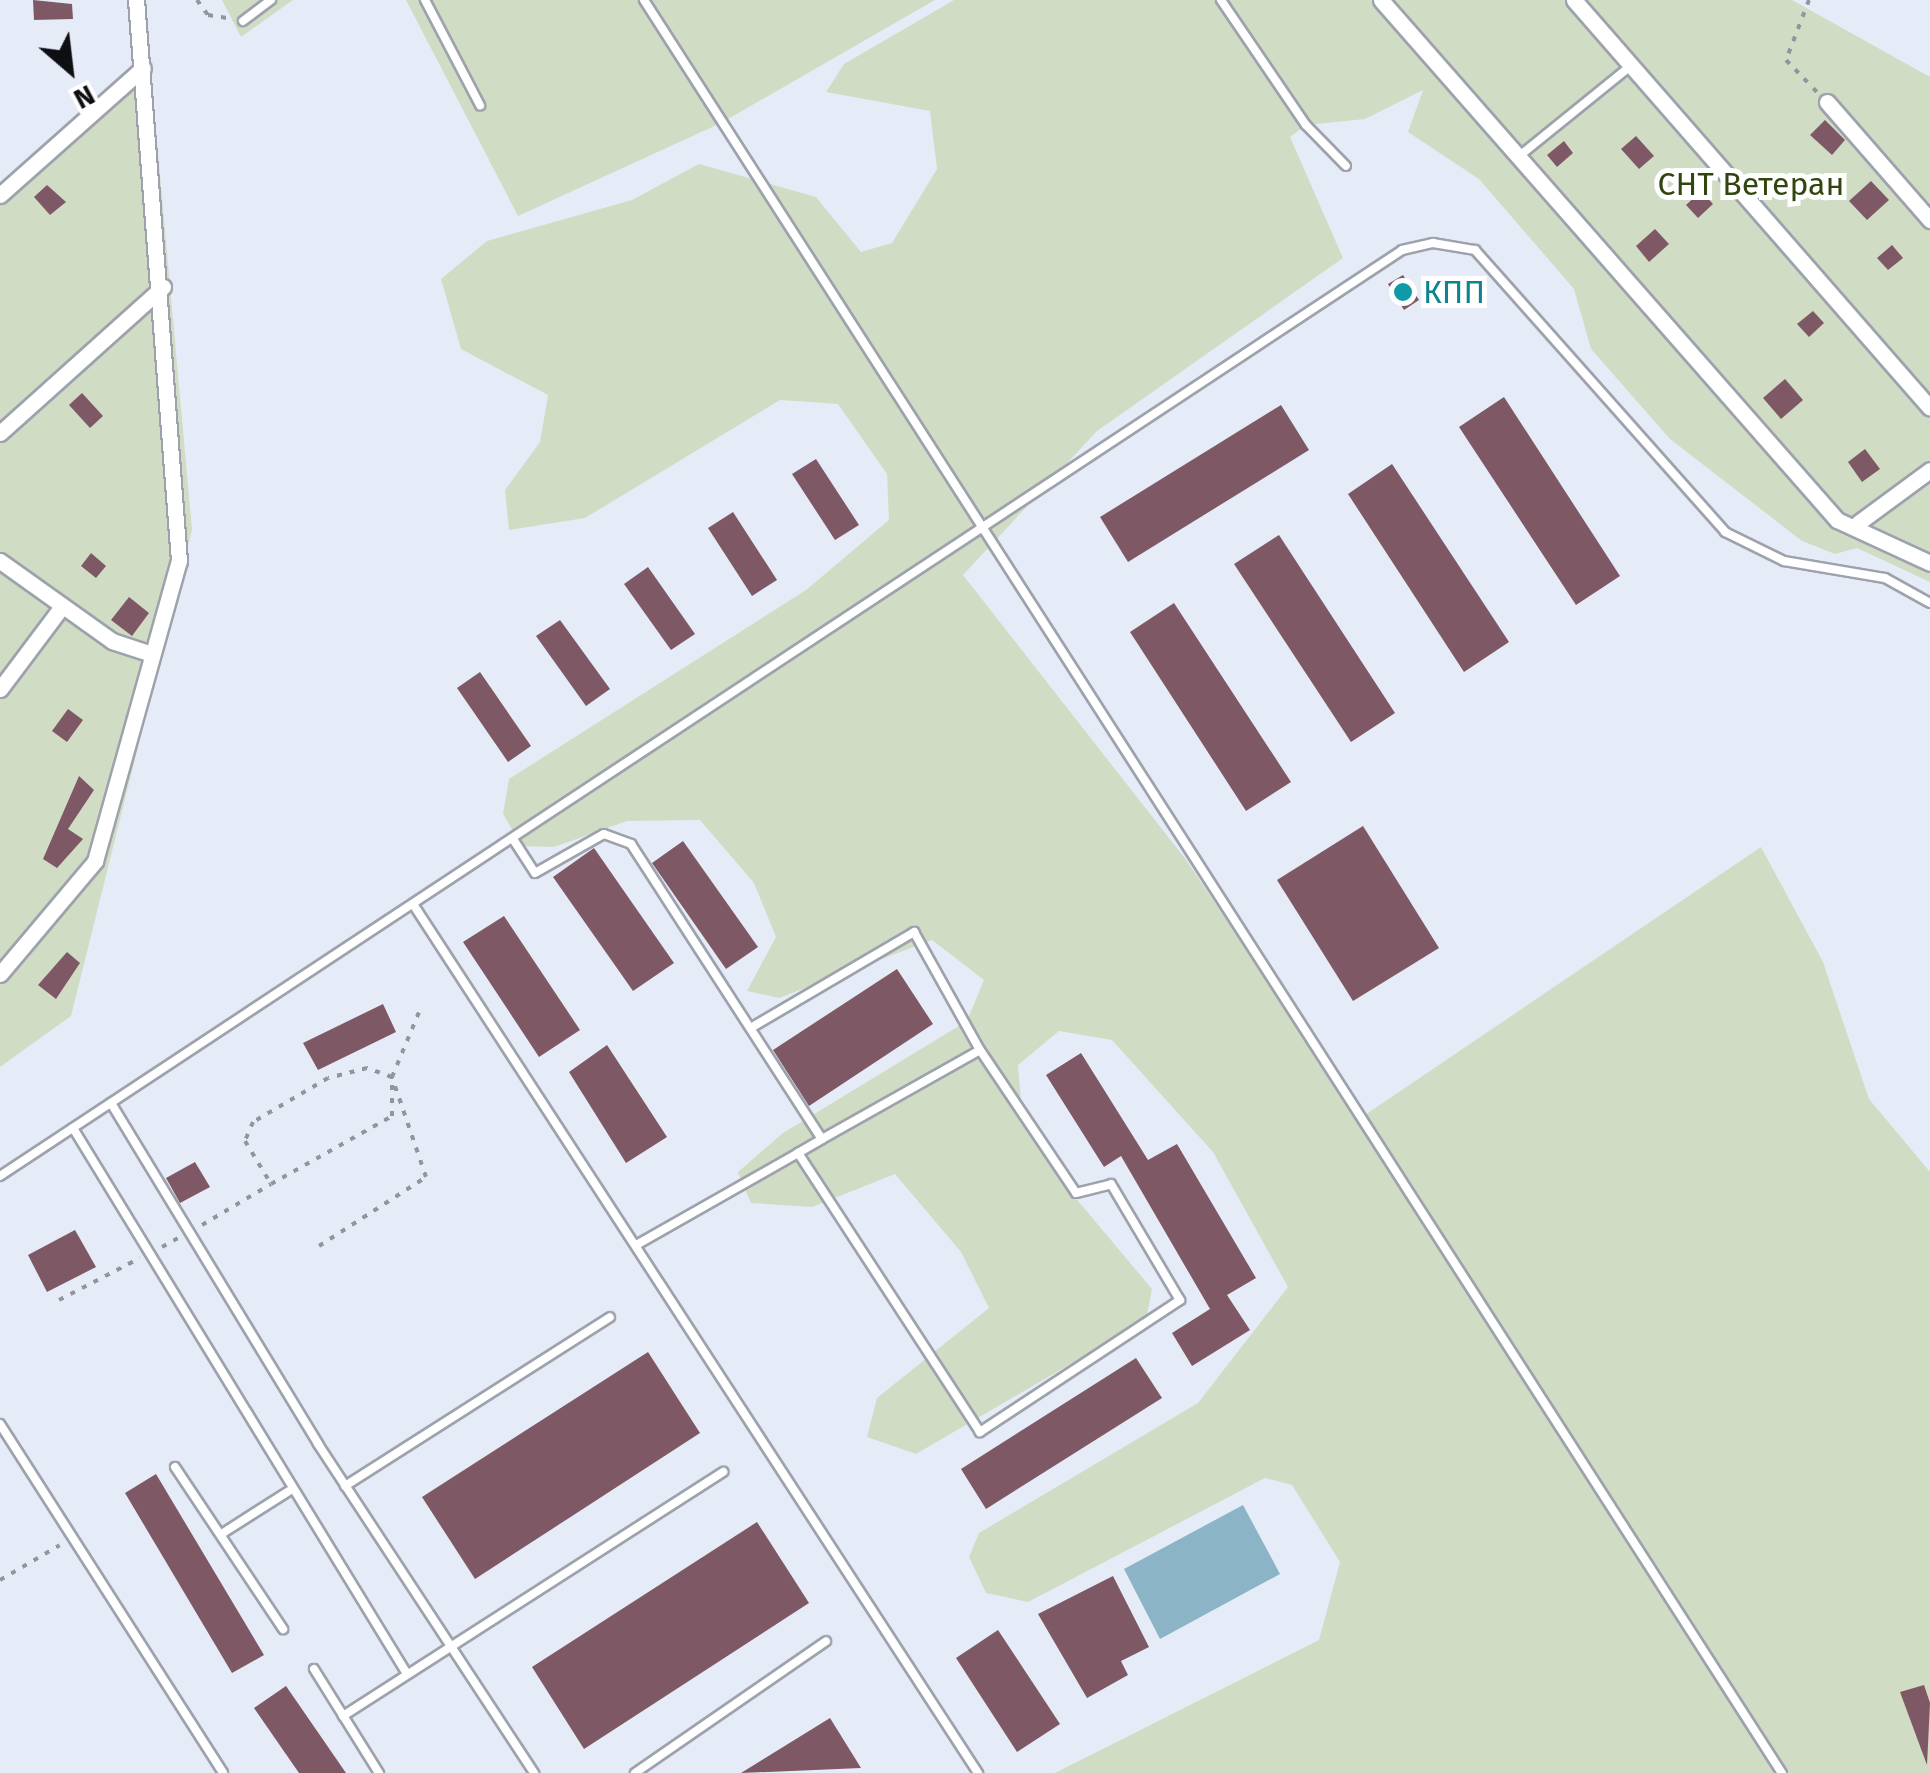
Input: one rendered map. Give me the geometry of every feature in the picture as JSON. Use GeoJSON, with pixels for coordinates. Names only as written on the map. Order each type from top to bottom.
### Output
{"type":"FeatureCollection","features":[{"type":"Feature","properties":{"kind":"street"},"geometry":{"type":"LineString","coordinates":[[0,974],[95,861],[182,525],[136,0]]}},
{"type":"Feature","properties":{"kind":"street"},"geometry":{"type":"LineString","coordinates":[[1381,0],[1522,153],[1559,210],[1796,478],[1837,520],[1858,523],[1930,563]]}},
{"type":"Feature","properties":{"kind":"street"},"geometry":{"type":"LineString","coordinates":[[1574,0],[1621,45],[1628,68],[1930,408]]}},
{"type":"Feature","properties":{"kind":"street"},"geometry":{"type":"LineString","coordinates":[[0,195],[143,68]]}},
{"type":"Feature","properties":{"kind":"street"},"geometry":{"type":"LineString","coordinates":[[1827,102],[1930,220]]}},
{"type":"Feature","properties":{"kind":"street"},"geometry":{"type":"LineString","coordinates":[[0,433],[164,287]]}},
{"type":"Feature","properties":{"kind":"street"},"geometry":{"type":"LineString","coordinates":[[1858,523],[1930,470]]}},
{"type":"Feature","properties":{"kind":"street"},"geometry":{"type":"LineString","coordinates":[[0,561],[60,609],[149,653]]}},
{"type":"Feature","properties":{"kind":"street"},"geometry":{"type":"LineString","coordinates":[[0,689],[60,609]]}},
{"type":"Feature","properties":{"kind":"lane"},"geometry":{"type":"LineString","coordinates":[[244,20],[271,0]]}},
{"type":"Feature","properties":{"kind":"lane"},"geometry":{"type":"LineString","coordinates":[[426,0],[480,105]]}},
{"type":"Feature","properties":{"kind":"lane"},"geometry":{"type":"LineString","coordinates":[[644,0],[978,530],[1782,1773]]}},
{"type":"Feature","properties":{"kind":"lane"},"geometry":{"type":"LineString","coordinates":[[1221,0],[1306,125],[1346,166]]}},
{"type":"Feature","properties":{"kind":"lane"},"geometry":{"type":"LineString","coordinates":[[1522,153],[1628,68]]}},
{"type":"Feature","properties":{"kind":"lane"},"geometry":{"type":"LineString","coordinates":[[0,1176],[1402,250],[1433,243],[1475,250],[1504,277],[1725,532],[1784,561],[1885,578],[1930,603]]}},
{"type":"Feature","properties":{"kind":"lane"},"geometry":{"type":"LineString","coordinates":[[513,838],[535,872],[604,834],[631,844],[754,1026],[822,1140]]}},
{"type":"Feature","properties":{"kind":"lane"},"geometry":{"type":"LineString","coordinates":[[413,904],[638,1244],[978,1773]]}},
{"type":"Feature","properties":{"kind":"lane"},"geometry":{"type":"LineString","coordinates":[[754,1026],[914,932],[980,1050],[1076,1192],[1111,1184],[1180,1300],[980,1432],[798,1153]]}},
{"type":"Feature","properties":{"kind":"lane"},"geometry":{"type":"LineString","coordinates":[[638,1244],[980,1050]]}},
{"type":"Feature","properties":{"kind":"lane"},"geometry":{"type":"LineString","coordinates":[[111,1103],[345,1486],[534,1773]]}},
{"type":"Feature","properties":{"kind":"lane"},"geometry":{"type":"LineString","coordinates":[[73,1128],[289,1491],[407,1674]]}},
{"type":"Feature","properties":{"kind":"lane"},"geometry":{"type":"LineString","coordinates":[[345,1486],[610,1318]]}},
{"type":"Feature","properties":{"kind":"lane"},"geometry":{"type":"LineString","coordinates":[[0,1424],[223,1773]]}},
{"type":"Feature","properties":{"kind":"lane"},"geometry":{"type":"LineString","coordinates":[[176,1467],[283,1630]]}},
{"type":"Feature","properties":{"kind":"lane"},"geometry":{"type":"LineString","coordinates":[[342,1716],[723,1472]]}},
{"type":"Feature","properties":{"kind":"lane"},"geometry":{"type":"LineString","coordinates":[[223,1534],[289,1491]]}},
{"type":"Feature","properties":{"kind":"lane"},"geometry":{"type":"LineString","coordinates":[[634,1773],[826,1641]]}},
{"type":"Feature","properties":{"kind":"lane"},"geometry":{"type":"LineString","coordinates":[[314,1669],[379,1773]]}},
{"type":"Feature","properties":{"kind":"path"},"geometry":{"type":"LineString","coordinates":[[197,0],[208,15],[244,20]]}},
{"type":"Feature","properties":{"kind":"path"},"geometry":{"type":"LineString","coordinates":[[1809,0],[1786,60],[1827,102]]}},
{"type":"Feature","properties":{"kind":"path"},"geometry":{"type":"LineString","coordinates":[[59,1300],[188,1234],[392,1116],[392,1078],[420,1012]]}},
{"type":"Feature","properties":{"kind":"path"},"geometry":{"type":"LineString","coordinates":[[270,1184],[245,1141],[253,1122],[328,1078],[366,1068],[392,1078]]}},
{"type":"Feature","properties":{"kind":"path"},"geometry":{"type":"LineString","coordinates":[[318,1246],[426,1177],[392,1078]]}},
{"type":"Feature","properties":{"kind":"path"},"geometry":{"type":"LineString","coordinates":[[0,1580],[72,1538]]}},
{"type":"Feature","properties":{"kind":"green space"},"geometry":{"type":"Polygon","coordinates":[[[222,0],[293,0],[241,37],[222,0]]]}},
{"type":"Feature","properties":{"kind":"green space"},"geometry":{"type":"Polygon","coordinates":[[[406,0],[935,0],[721,123],[518,216],[406,0]]]}},
{"type":"Feature","properties":{"kind":"green space","name":"СНТ Ветеран"},"geometry":{"type":"Polygon","coordinates":[[[954,0],[1792,0],[1930,77],[1930,582],[1857,548],[1835,554],[1802,541],[1670,439],[1591,349],[1574,289],[1479,179],[1408,132],[1423,90],[1365,119],[1306,125],[1290,137],[1343,258],[1097,431],[963,575],[1187,861],[1359,1119],[1761,847],[1823,962],[1869,1099],[1930,1172],[1930,1773],[1055,1773],[1319,1640],[1340,1562],[1292,1485],[1265,1478],[1028,1602],[986,1593],[969,1557],[979,1533],[1198,1403],[1288,1287],[1213,1152],[1112,1040],[1059,1031],[1018,1065],[1022,1113],[1058,1177],[1152,1289],[1146,1320],[916,1454],[867,1437],[877,1398],[989,1308],[961,1252],[895,1174],[812,1207],[751,1203],[738,1172],[783,1133],[967,1021],[984,980],[932,940],[779,998],[747,991],[776,937],[754,883],[700,820],[627,821],[554,847],[522,846],[503,814],[509,779],[806,590],[889,520],[887,474],[838,404],[780,400],[585,518],[509,530],[505,490],[540,442],[548,395],[461,349],[441,279],[487,241],[632,200],[699,164],[816,197],[861,252],[892,243],[937,169],[930,111],[826,92],[844,64],[954,0]]]}},
{"type":"Feature","properties":{"kind":"green space"},"geometry":{"type":"Polygon","coordinates":[[[150,64],[192,530],[71,1016],[0,1067],[0,184],[133,66],[150,64]]]}},
{"type":"Feature","properties":{"kind":"water"},"geometry":{"type":"Polygon","coordinates":[[[1243,1505],[1280,1574],[1160,1639],[1124,1569],[1243,1505]]]}},
{"type":"Feature","properties":{"kind":"building"},"geometry":{"type":"Polygon","coordinates":[[[33,0],[72,4],[73,19],[34,20],[33,0]]]}},
{"type":"Feature","properties":{"kind":"building"},"geometry":{"type":"Polygon","coordinates":[[[1825,120],[1845,140],[1832,155],[1810,135],[1825,120]]]}},
{"type":"Feature","properties":{"kind":"building"},"geometry":{"type":"Polygon","coordinates":[[[1636,136],[1654,156],[1639,169],[1621,149],[1636,136]]]}},
{"type":"Feature","properties":{"kind":"building"},"geometry":{"type":"Polygon","coordinates":[[[1564,141],[1573,153],[1557,167],[1547,155],[1564,141]]]}},
{"type":"Feature","properties":{"kind":"building"},"geometry":{"type":"Polygon","coordinates":[[[1871,181],[1889,200],[1867,220],[1849,201],[1871,181]]]}},
{"type":"Feature","properties":{"kind":"building"},"geometry":{"type":"Polygon","coordinates":[[[47,185],[66,202],[50,215],[34,197],[47,185]]]}},
{"type":"Feature","properties":{"kind":"building"},"geometry":{"type":"Polygon","coordinates":[[[1701,191],[1713,204],[1698,218],[1686,205],[1701,191]]]}},
{"type":"Feature","properties":{"kind":"building"},"geometry":{"type":"Polygon","coordinates":[[[1655,229],[1669,244],[1649,262],[1636,246],[1655,229]]]}},
{"type":"Feature","properties":{"kind":"building"},"geometry":{"type":"Polygon","coordinates":[[[1892,245],[1903,258],[1888,270],[1877,258],[1892,245]]]}},
{"type":"Feature","properties":{"kind":"building","name":"КПП"},"geometry":{"type":"Polygon","coordinates":[[[1403,275],[1419,300],[1404,310],[1388,284],[1403,275]]]}},
{"type":"Feature","properties":{"kind":"building"},"geometry":{"type":"Polygon","coordinates":[[[1813,311],[1824,323],[1809,337],[1797,324],[1813,311]]]}},
{"type":"Feature","properties":{"kind":"building"},"geometry":{"type":"Polygon","coordinates":[[[1785,379],[1803,400],[1781,419],[1763,398],[1785,379]]]}},
{"type":"Feature","properties":{"kind":"building"},"geometry":{"type":"Polygon","coordinates":[[[82,393],[103,416],[90,428],[69,405],[82,393]]]}},
{"type":"Feature","properties":{"kind":"building"},"geometry":{"type":"Polygon","coordinates":[[[1504,397],[1620,576],[1576,605],[1459,427],[1504,397]]]}},
{"type":"Feature","properties":{"kind":"building"},"geometry":{"type":"Polygon","coordinates":[[[1281,405],[1309,450],[1128,562],[1100,517],[1281,405]]]}},
{"type":"Feature","properties":{"kind":"building"},"geometry":{"type":"Polygon","coordinates":[[[1865,449],[1880,469],[1862,482],[1848,462],[1865,449]]]}},
{"type":"Feature","properties":{"kind":"building"},"geometry":{"type":"Polygon","coordinates":[[[816,459],[859,525],[835,540],[792,474],[816,459]]]}},
{"type":"Feature","properties":{"kind":"building"},"geometry":{"type":"Polygon","coordinates":[[[1392,464],[1509,642],[1464,672],[1348,494],[1392,464]]]}},
{"type":"Feature","properties":{"kind":"building"},"geometry":{"type":"Polygon","coordinates":[[[733,512],[777,580],[752,596],[708,528],[733,512]]]}},
{"type":"Feature","properties":{"kind":"building"},"geometry":{"type":"Polygon","coordinates":[[[1279,535],[1395,713],[1351,742],[1234,564],[1279,535]]]}},
{"type":"Feature","properties":{"kind":"building"},"geometry":{"type":"Polygon","coordinates":[[[91,553],[106,566],[96,578],[81,566],[91,553]]]}},
{"type":"Feature","properties":{"kind":"building"},"geometry":{"type":"Polygon","coordinates":[[[648,567],[695,634],[671,650],[624,584],[648,567]]]}},
{"type":"Feature","properties":{"kind":"building"},"geometry":{"type":"Polygon","coordinates":[[[129,597],[149,613],[132,636],[111,620],[129,597]]]}},
{"type":"Feature","properties":{"kind":"building"},"geometry":{"type":"Polygon","coordinates":[[[1174,603],[1291,782],[1246,811],[1130,632],[1174,603]]]}},
{"type":"Feature","properties":{"kind":"building"},"geometry":{"type":"Polygon","coordinates":[[[560,620],[610,689],[586,706],[536,636],[560,620]]]}},
{"type":"Feature","properties":{"kind":"building"},"geometry":{"type":"Polygon","coordinates":[[[480,672],[531,746],[508,762],[457,688],[480,672]]]}},
{"type":"Feature","properties":{"kind":"building"},"geometry":{"type":"Polygon","coordinates":[[[68,709],[83,720],[67,742],[52,731],[68,709]]]}},
{"type":"Feature","properties":{"kind":"building"},"geometry":{"type":"Polygon","coordinates":[[[79,776],[94,790],[68,829],[83,839],[57,868],[43,859],[79,776]]]}},
{"type":"Feature","properties":{"kind":"building"},"geometry":{"type":"Polygon","coordinates":[[[1363,826],[1439,948],[1353,1001],[1277,880],[1363,826]]]}},
{"type":"Feature","properties":{"kind":"building"},"geometry":{"type":"Polygon","coordinates":[[[683,841],[758,947],[726,969],[652,863],[683,841]]]}},
{"type":"Feature","properties":{"kind":"building"},"geometry":{"type":"Polygon","coordinates":[[[594,848],[674,963],[633,991],[553,877],[594,848]]]}},
{"type":"Feature","properties":{"kind":"building"},"geometry":{"type":"Polygon","coordinates":[[[504,916],[580,1030],[539,1057],[463,942],[504,916]]]}},
{"type":"Feature","properties":{"kind":"building"},"geometry":{"type":"Polygon","coordinates":[[[67,952],[80,963],[56,999],[38,985],[67,952]]]}},
{"type":"Feature","properties":{"kind":"building"},"geometry":{"type":"Polygon","coordinates":[[[897,969],[933,1024],[809,1106],[773,1050],[897,969]]]}},
{"type":"Feature","properties":{"kind":"building"},"geometry":{"type":"Polygon","coordinates":[[[383,1004],[396,1032],[318,1070],[303,1043],[383,1004]]]}},
{"type":"Feature","properties":{"kind":"building"},"geometry":{"type":"Polygon","coordinates":[[[607,1045],[667,1137],[626,1163],[569,1072],[607,1045]]]}},
{"type":"Feature","properties":{"kind":"building"},"geometry":{"type":"Polygon","coordinates":[[[1081,1053],[1148,1160],[1177,1144],[1256,1278],[1227,1295],[1250,1330],[1192,1366],[1172,1333],[1210,1309],[1121,1156],[1104,1167],[1046,1075],[1081,1053]]]}},
{"type":"Feature","properties":{"kind":"building"},"geometry":{"type":"Polygon","coordinates":[[[195,1162],[210,1187],[180,1203],[166,1178],[195,1162]]]}},
{"type":"Feature","properties":{"kind":"building"},"geometry":{"type":"Polygon","coordinates":[[[75,1230],[96,1267],[47,1292],[28,1255],[75,1230]]]}},
{"type":"Feature","properties":{"kind":"building"},"geometry":{"type":"Polygon","coordinates":[[[648,1352],[700,1433],[475,1579],[422,1497],[648,1352]]]}},
{"type":"Feature","properties":{"kind":"building"},"geometry":{"type":"Polygon","coordinates":[[[1136,1358],[1162,1398],[986,1509],[961,1469],[1136,1358]]]}},
{"type":"Feature","properties":{"kind":"building"},"geometry":{"type":"Polygon","coordinates":[[[156,1474],[264,1655],[232,1673],[125,1493],[156,1474]]]}},
{"type":"Feature","properties":{"kind":"building"},"geometry":{"type":"Polygon","coordinates":[[[757,1522],[809,1603],[584,1749],[532,1667],[757,1522]]]}},
{"type":"Feature","properties":{"kind":"building"},"geometry":{"type":"Polygon","coordinates":[[[1113,1576],[1149,1647],[1121,1661],[1128,1675],[1087,1698],[1038,1614],[1113,1576]]]}},
{"type":"Feature","properties":{"kind":"building"},"geometry":{"type":"Polygon","coordinates":[[[998,1630],[1060,1724],[1017,1752],[956,1658],[998,1630]]]}},
{"type":"Feature","properties":{"kind":"building"},"geometry":{"type":"Polygon","coordinates":[[[1924,1685],[1930,1703],[1927,1765],[1900,1692],[1924,1685]]]}},
{"type":"Feature","properties":{"kind":"building"},"geometry":{"type":"Polygon","coordinates":[[[286,1686],[346,1773],[299,1773],[254,1708],[286,1686]]]}},
{"type":"Feature","properties":{"kind":"building"},"geometry":{"type":"Polygon","coordinates":[[[830,1718],[861,1768],[741,1773],[830,1718]]]}},
{"type":"Feature","properties":{"kind":"place","name":"КПП"},"geometry":{"type":"Point","coordinates":[1403,292]}}]}
